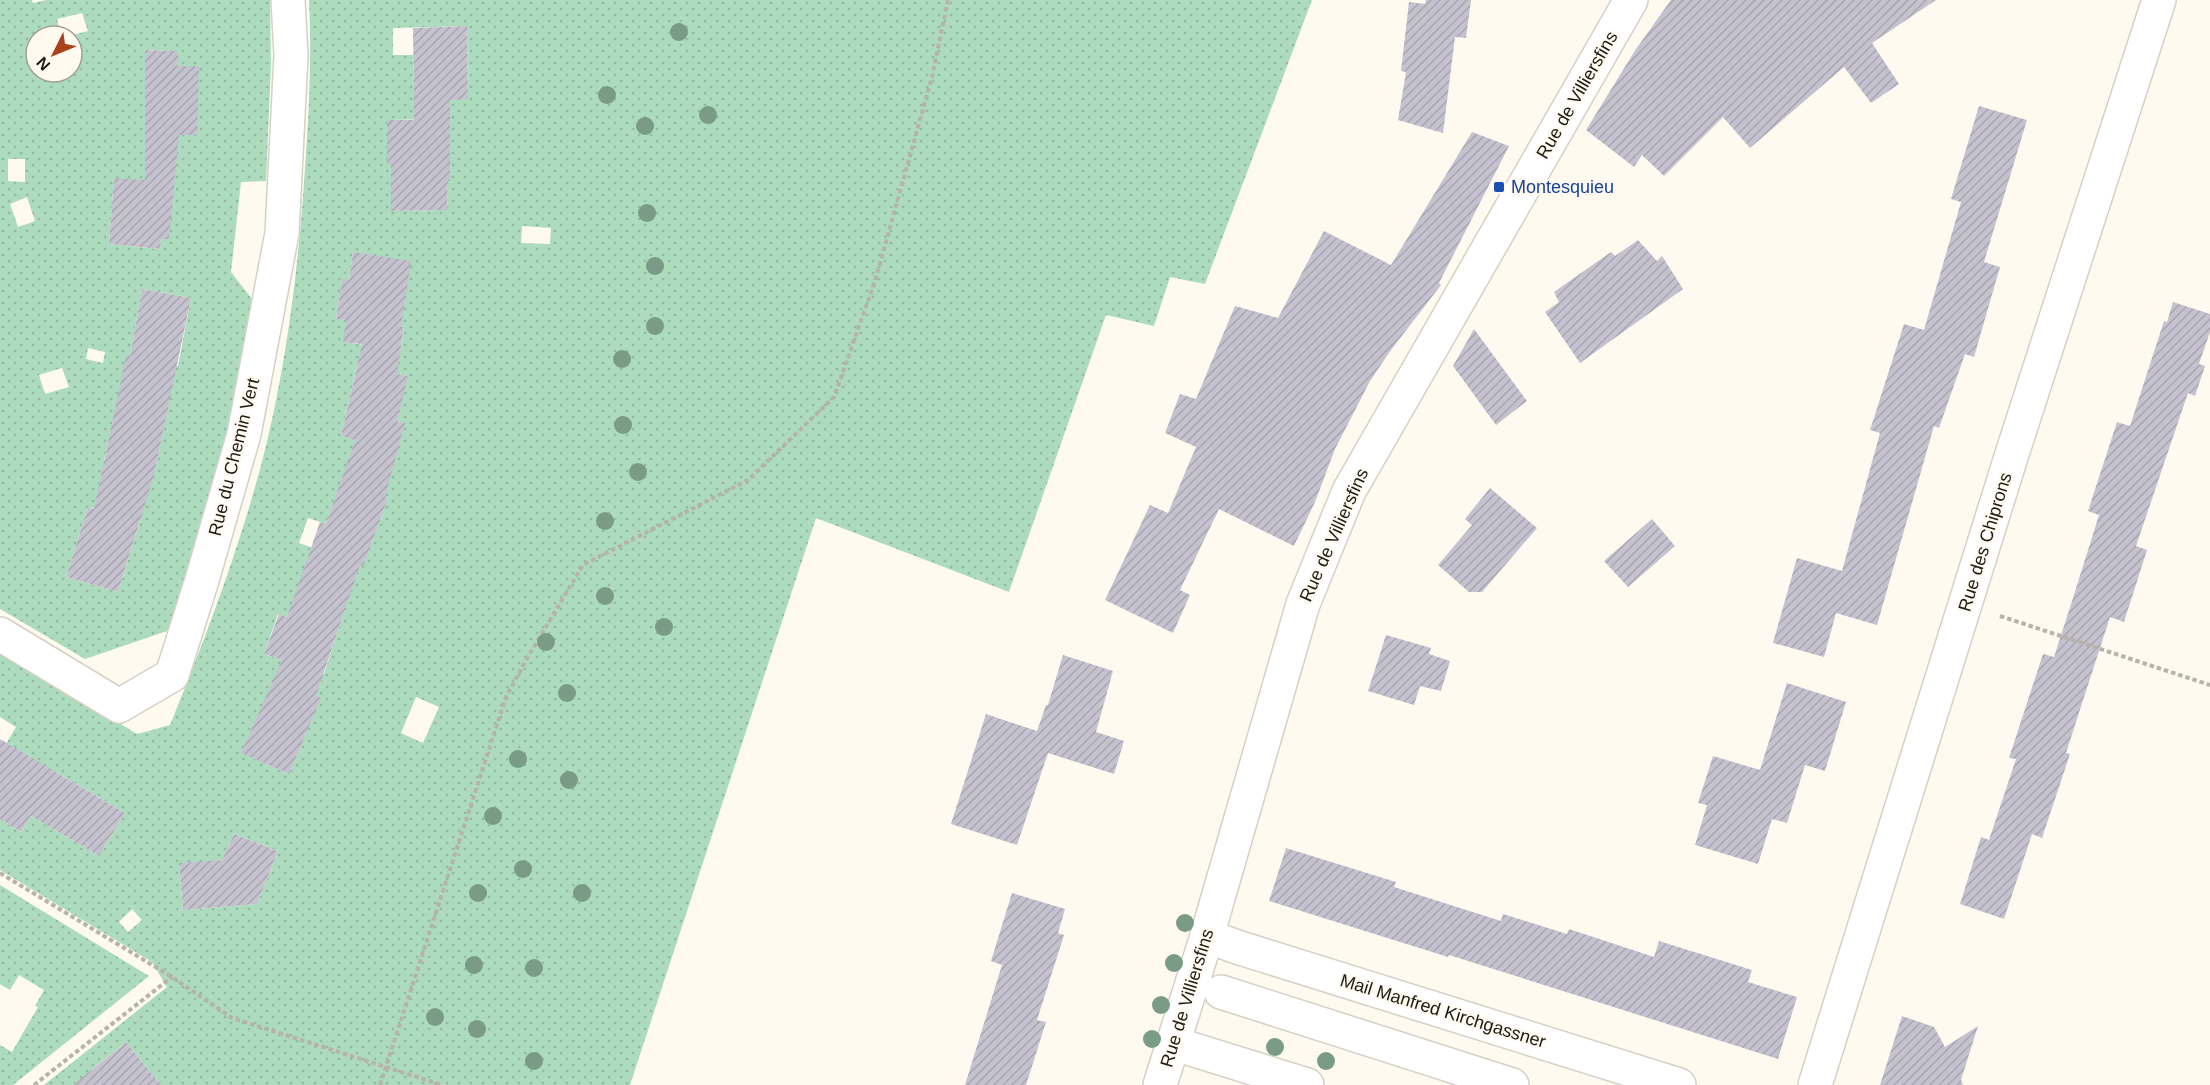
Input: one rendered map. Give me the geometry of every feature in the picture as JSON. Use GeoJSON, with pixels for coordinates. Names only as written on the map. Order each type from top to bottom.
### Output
{"type":"FeatureCollection","features":[{"type":"Feature","properties":{"kind":"street","name":"Rue du Chemin Vert"},"geometry":{"type":"LineString","coordinates":[[0,634],[119,706],[171,675],[202,580],[244,434],[282,233],[291,55],[288,0]]}},
{"type":"Feature","properties":{"kind":"street","name":"Rue de Villiersfins"},"geometry":{"type":"LineString","coordinates":[[1160,1085],[1207,936],[1303,604],[1349,491],[1631,0]]}},
{"type":"Feature","properties":{"kind":"street","name":"Rue des Chiprons"},"geometry":{"type":"LineString","coordinates":[[1815,1085],[1965,604],[2159,0]]}},
{"type":"Feature","properties":{"kind":"street","name":"Mail Manfred Kirchgassner"},"geometry":{"type":"LineString","coordinates":[[1207,936],[1679,1085]]}},
{"type":"Feature","properties":{"kind":"street"},"geometry":{"type":"LineString","coordinates":[[1221,992],[1512,1085]]}},
{"type":"Feature","properties":{"kind":"street"},"geometry":{"type":"LineString","coordinates":[[1172,1043],[1306,1085]]}},
{"type":"Feature","properties":{"kind":"path"},"geometry":{"type":"LineString","coordinates":[[381,1085],[506,697],[583,565],[748,480],[834,398],[875,281],[932,77],[948,0]]}},
{"type":"Feature","properties":{"kind":"path"},"geometry":{"type":"LineString","coordinates":[[1965,604],[2210,686]]}},
{"type":"Feature","properties":{"kind":"path"},"geometry":{"type":"LineString","coordinates":[[0,873],[172,977],[232,1018],[442,1085]]}},
{"type":"Feature","properties":{"kind":"path"},"geometry":{"type":"LineString","coordinates":[[34,1085],[172,977]]}},
{"type":"Feature","properties":{"kind":"green space"},"geometry":{"type":"Polygon","coordinates":[[[0,0],[32,0],[33,3],[46,0],[270,0],[271,64],[266,181],[241,182],[231,272],[255,303],[232,422],[170,630],[85,659],[0,609],[0,0]],[[146,50],[145,134],[198,66],[177,66],[177,51],[146,50]],[[8,159],[8,181],[25,182],[25,159],[8,159]],[[114,178],[109,244],[160,249],[161,228],[114,178]],[[27,197],[10,204],[18,227],[35,221],[27,197]],[[142,289],[130,357],[178,366],[191,298],[142,289]],[[88,348],[86,359],[103,363],[105,352],[88,348]],[[62,368],[39,375],[45,394],[69,387],[62,368]],[[117,402],[104,460],[155,470],[167,412],[117,402]],[[88,507],[66,577],[118,592],[140,521],[88,507]]]}},
{"type":"Feature","properties":{"kind":"green space"},"geometry":{"type":"Polygon","coordinates":[[[309,0],[1312,0],[1205,284],[1170,277],[1154,326],[1106,315],[1009,592],[816,518],[630,1085],[161,1085],[126,1042],[91,1070],[103,1085],[44,1085],[167,987],[152,962],[0,870],[0,794],[3,821],[21,832],[31,816],[99,856],[125,813],[56,772],[0,754],[16,727],[0,717],[0,650],[137,734],[170,725],[235,552],[257,482],[281,377],[292,308],[305,168],[309,105],[309,0]],[[467,26],[393,28],[393,55],[413,55],[414,100],[468,99],[467,26]],[[450,119],[387,120],[387,165],[391,165],[391,211],[447,210],[448,181],[450,181],[450,119]],[[522,226],[521,243],[550,244],[551,228],[522,226]],[[353,252],[349,280],[342,280],[336,318],[346,320],[344,342],[401,350],[404,327],[401,327],[353,252]],[[357,365],[341,436],[397,449],[404,423],[397,421],[407,376],[357,365]],[[341,482],[326,524],[308,518],[299,543],[363,566],[388,498],[341,482]],[[347,603],[287,617],[278,614],[264,654],[324,674],[347,603]],[[416,697],[401,733],[423,743],[439,707],[416,697]],[[320,699],[242,753],[289,774],[320,699]],[[234,834],[222,860],[179,864],[183,910],[257,904],[278,851],[234,834]],[[132,909],[119,922],[128,932],[142,920],[132,909]]]}},
{"type":"Feature","properties":{"kind":"green space"},"geometry":{"type":"Polygon","coordinates":[[[0,885],[149,976],[13,1085],[0,1085],[0,1045],[12,1052],[38,1007],[35,1006],[44,990],[19,975],[10,990],[0,984],[0,885]]]}},
{"type":"Feature","properties":{"kind":"building"},"geometry":{"type":"Polygon","coordinates":[[[1426,0],[1471,0],[1466,38],[1455,37],[1443,133],[1398,120],[1406,72],[1401,71],[1409,2],[1425,4],[1426,0]]]}},
{"type":"Feature","properties":{"kind":"building"},"geometry":{"type":"Polygon","coordinates":[[[1671,0],[1936,0],[1872,43],[1899,84],[1871,103],[1844,67],[1750,148],[1723,117],[1664,176],[1642,155],[1634,167],[1586,130],[1636,49],[1671,0]]]}},
{"type":"Feature","properties":{"kind":"building"},"geometry":{"type":"Polygon","coordinates":[[[467,26],[468,99],[450,100],[450,181],[448,181],[447,210],[391,211],[391,165],[387,165],[387,120],[414,120],[413,28],[467,26]]]}},
{"type":"Feature","properties":{"kind":"building"},"geometry":{"type":"Polygon","coordinates":[[[145,50],[178,51],[177,66],[199,66],[197,135],[179,135],[169,239],[161,239],[160,249],[109,244],[114,178],[145,180],[145,50]]]}},
{"type":"Feature","properties":{"kind":"building"},"geometry":{"type":"Polygon","coordinates":[[[1979,106],[2027,120],[1984,262],[2000,267],[1974,357],[1965,354],[1939,428],[1934,426],[1877,625],[1836,613],[1824,657],[1773,643],[1797,558],[1842,571],[1880,433],[1870,430],[1904,324],[1924,330],[1961,202],[1951,199],[1979,106]]]}},
{"type":"Feature","properties":{"kind":"building"},"geometry":{"type":"Polygon","coordinates":[[[1472,132],[1509,146],[1439,283],[1441,285],[1370,381],[1335,449],[1315,502],[1294,546],[1219,509],[1180,590],[1190,595],[1173,633],[1105,600],[1150,505],[1168,513],[1196,447],[1165,433],[1180,394],[1196,399],[1235,306],[1278,318],[1324,231],[1391,265],[1472,132]]]}},
{"type":"Feature","properties":{"kind":"building"},"geometry":{"type":"Polygon","coordinates":[[[1638,240],[1657,261],[1662,256],[1683,289],[1580,363],[1545,312],[1559,302],[1554,292],[1611,252],[1615,256],[1638,240]]]}},
{"type":"Feature","properties":{"kind":"building"},"geometry":{"type":"Polygon","coordinates":[[[353,252],[411,261],[401,327],[404,327],[397,374],[408,376],[397,421],[405,423],[385,497],[388,498],[363,567],[360,565],[316,696],[321,698],[289,774],[241,753],[282,660],[264,654],[279,614],[287,617],[320,522],[326,524],[355,440],[341,436],[362,344],[343,342],[346,320],[336,319],[342,279],[349,280],[353,252]]]}},
{"type":"Feature","properties":{"kind":"building"},"geometry":{"type":"Polygon","coordinates":[[[142,289],[191,298],[154,475],[118,592],[66,577],[88,507],[94,509],[126,356],[130,357],[142,289]]]}},
{"type":"Feature","properties":{"kind":"building"},"geometry":{"type":"Polygon","coordinates":[[[2173,302],[2210,314],[2210,332],[2199,364],[2205,366],[2195,396],[2188,393],[2136,546],[2147,550],[2124,622],[2110,617],[2066,753],[2070,754],[2042,838],[2032,834],[2004,919],[1960,904],[1981,837],[1989,840],[2016,759],[2009,758],[2043,654],[2054,657],[2099,515],[2088,511],[2117,422],[2130,426],[2164,321],[2167,322],[2173,302]]]}},
{"type":"Feature","properties":{"kind":"building"},"geometry":{"type":"Polygon","coordinates":[[[1474,329],[1527,401],[1496,425],[1453,366],[1474,329]]]}},
{"type":"Feature","properties":{"kind":"building"},"geometry":{"type":"Polygon","coordinates":[[[1490,488],[1537,528],[1482,592],[1469,592],[1438,565],[1472,525],[1465,519],[1490,488]]]}},
{"type":"Feature","properties":{"kind":"building"},"geometry":{"type":"Polygon","coordinates":[[[1652,519],[1675,546],[1628,587],[1604,561],[1652,519]]]}},
{"type":"Feature","properties":{"kind":"building"},"geometry":{"type":"Polygon","coordinates":[[[1386,635],[1431,648],[1429,654],[1450,661],[1441,691],[1420,686],[1414,705],[1368,691],[1386,635]]]}},
{"type":"Feature","properties":{"kind":"building"},"geometry":{"type":"Polygon","coordinates":[[[1063,655],[1113,671],[1096,732],[1124,741],[1114,774],[1048,753],[1017,845],[951,824],[986,714],[1037,731],[1046,705],[1048,705],[1063,655]]]}},
{"type":"Feature","properties":{"kind":"building"},"geometry":{"type":"Polygon","coordinates":[[[1787,683],[1846,702],[1825,771],[1805,765],[1787,823],[1772,819],[1758,864],[1695,845],[1707,805],[1698,803],[1713,756],[1760,770],[1787,683]]]}},
{"type":"Feature","properties":{"kind":"building"},"geometry":{"type":"Polygon","coordinates":[[[0,739],[125,813],[99,856],[31,816],[21,832],[0,819],[0,739]]]}},
{"type":"Feature","properties":{"kind":"building"},"geometry":{"type":"Polygon","coordinates":[[[234,834],[278,851],[257,904],[183,910],[179,863],[222,860],[234,834]]]}},
{"type":"Feature","properties":{"kind":"building"},"geometry":{"type":"Polygon","coordinates":[[[1286,848],[1396,882],[1394,887],[1501,921],[1503,914],[1567,934],[1569,929],[1654,957],[1659,941],[1752,970],[1748,982],[1797,997],[1778,1059],[1269,901],[1286,848]]]}},
{"type":"Feature","properties":{"kind":"building"},"geometry":{"type":"Polygon","coordinates":[[[1012,893],[1065,909],[1058,933],[1064,935],[1037,1020],[1046,1022],[1026,1085],[965,1085],[1002,965],[991,961],[1012,893]]]}},
{"type":"Feature","properties":{"kind":"building"},"geometry":{"type":"Polygon","coordinates":[[[1902,1016],[1934,1027],[1945,1047],[1978,1026],[1961,1080],[1963,1085],[1880,1085],[1902,1016]]]}},
{"type":"Feature","properties":{"kind":"building"},"geometry":{"type":"Polygon","coordinates":[[[126,1042],[161,1085],[73,1085],[126,1042]]]}},
{"type":"Feature","properties":{"kind":"place","name":"Montesquieu"},"geometry":{"type":"Point","coordinates":[1499,187]}}]}
